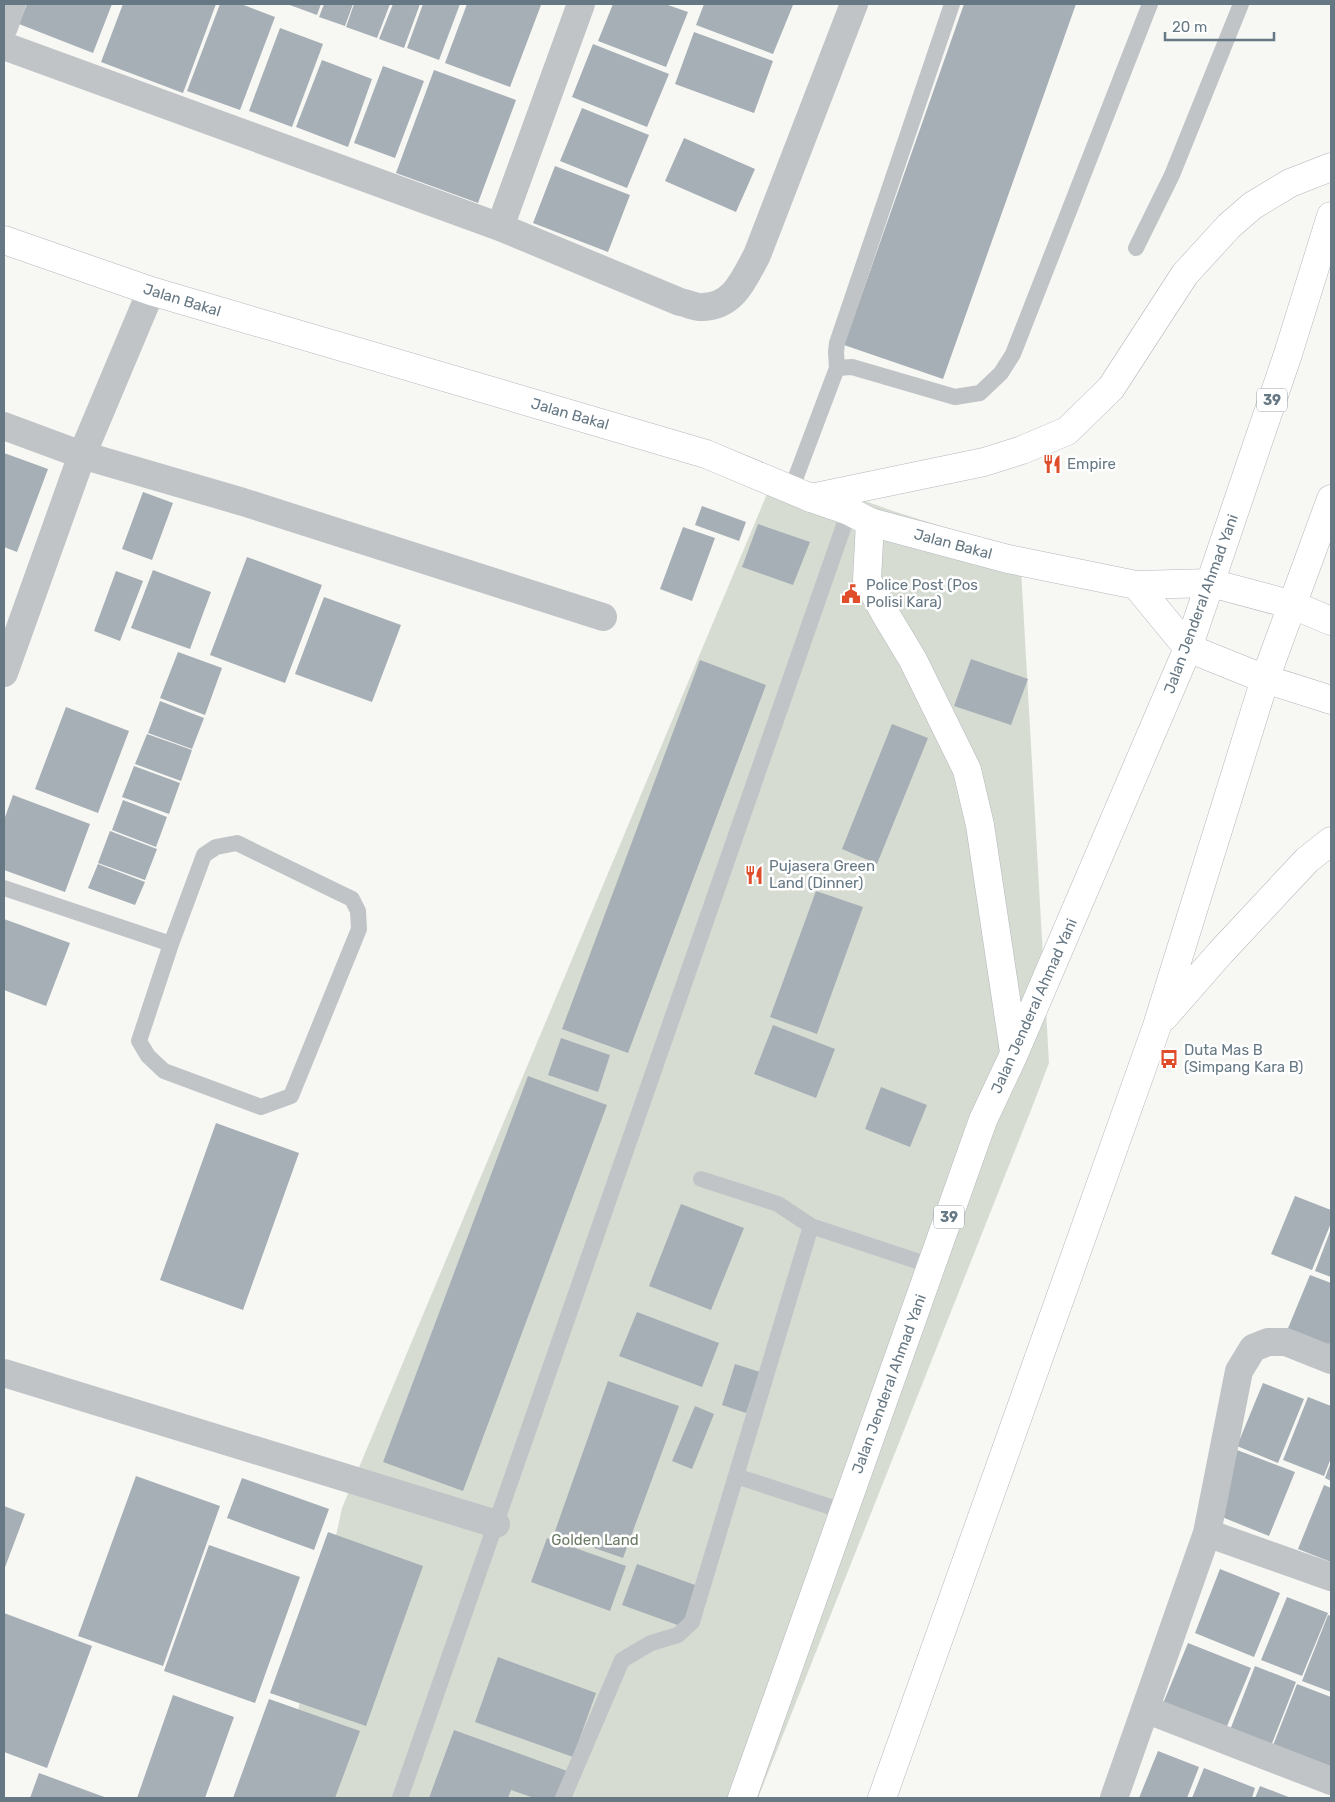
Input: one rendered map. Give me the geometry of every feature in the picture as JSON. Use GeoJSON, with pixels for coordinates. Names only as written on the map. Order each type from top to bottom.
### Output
{"type":"FeatureCollection","features":[{"type":"Feature","properties":{"kind":"main road"},"geometry":{"type":"LineString","coordinates":[[801,494],[984,462],[1068,432],[1112,388],[1185,274],[1229,226],[1252,206],[1290,183],[1331,167]]}},
{"type":"Feature","properties":{"kind":"main road","name":"Jalan Jenderal Ahmad Yani"},"geometry":{"type":"LineString","coordinates":[[742,1798],[932,1266],[982,1120],[1014,1054],[1188,648],[1288,354],[1331,216]]}},
{"type":"Feature","properties":{"kind":"main road","name":"Jalan Bakal"},"geometry":{"type":"LineString","coordinates":[[4,240],[151,291],[706,454],[859,516],[1008,559],[1136,585],[1211,583],[1293,605],[1331,621]]}},
{"type":"Feature","properties":{"kind":"main road"},"geometry":{"type":"LineString","coordinates":[[882,1798],[1157,1026],[1265,679],[1331,499]]}},
{"type":"Feature","properties":{"kind":"main road"},"geometry":{"type":"LineString","coordinates":[[859,516],[868,580],[913,660],[967,770],[980,825],[1014,1054]]}},
{"type":"Feature","properties":{"kind":"main road"},"geometry":{"type":"LineString","coordinates":[[1136,585],[1188,648],[1265,679],[1331,700]]}},
{"type":"Feature","properties":{"kind":"main road"},"geometry":{"type":"LineString","coordinates":[[1157,1026],[1220,952],[1307,860],[1331,841]]}},
{"type":"Feature","properties":{"kind":"street"},"geometry":{"type":"LineString","coordinates":[[4,27],[12,4]]}},
{"type":"Feature","properties":{"kind":"street"},"geometry":{"type":"LineString","coordinates":[[500,227],[581,4]]}},
{"type":"Feature","properties":{"kind":"street"},"geometry":{"type":"LineString","coordinates":[[4,46],[500,227],[680,302],[702,308],[728,300],[737,291],[757,256],[854,4]]}},
{"type":"Feature","properties":{"kind":"street"},"geometry":{"type":"LineString","coordinates":[[4,672],[82,455],[151,291]]}},
{"type":"Feature","properties":{"kind":"street"},"geometry":{"type":"LineString","coordinates":[[4,426],[82,455],[243,502],[603,617]]}},
{"type":"Feature","properties":{"kind":"street"},"geometry":{"type":"LineString","coordinates":[[1114,1798],[1207,1533],[1239,1371],[1253,1348],[1268,1342],[1286,1342],[1331,1360]]}},
{"type":"Feature","properties":{"kind":"street"},"geometry":{"type":"LineString","coordinates":[[4,1373],[496,1524]]}},
{"type":"Feature","properties":{"kind":"street"},"geometry":{"type":"LineString","coordinates":[[1207,1533],[1331,1577]]}},
{"type":"Feature","properties":{"kind":"street"},"geometry":{"type":"LineString","coordinates":[[1145,1709],[1331,1781]]}},
{"type":"Feature","properties":{"kind":"lane"},"geometry":{"type":"LineString","coordinates":[[801,494],[837,368],[837,343],[952,4]]}},
{"type":"Feature","properties":{"kind":"lane"},"geometry":{"type":"LineString","coordinates":[[837,368],[852,367],[955,397],[980,392],[1001,373],[1013,354],[1150,4]]}},
{"type":"Feature","properties":{"kind":"lane"},"geometry":{"type":"LineString","coordinates":[[1136,248],[1172,175],[1241,4]]}},
{"type":"Feature","properties":{"kind":"lane"},"geometry":{"type":"LineString","coordinates":[[400,1798],[496,1524],[859,516]]}},
{"type":"Feature","properties":{"kind":"lane"},"geometry":{"type":"LineString","coordinates":[[237,843],[352,900],[358,912],[359,929],[291,1096],[261,1107],[164,1071],[148,1056],[139,1041],[171,944],[204,855],[216,847],[237,843]]}},
{"type":"Feature","properties":{"kind":"lane"},"geometry":{"type":"LineString","coordinates":[[4,888],[171,944]]}},
{"type":"Feature","properties":{"kind":"lane"},"geometry":{"type":"LineString","coordinates":[[701,1179],[778,1204],[811,1226],[932,1266]]}},
{"type":"Feature","properties":{"kind":"lane"},"geometry":{"type":"LineString","coordinates":[[563,1798],[622,1660],[651,1644],[678,1635],[692,1622],[811,1226]]}},
{"type":"Feature","properties":{"kind":"lane"},"geometry":{"type":"LineString","coordinates":[[736,1476],[843,1511]]}},
{"type":"Feature","properties":{"kind":"green space","name":"Golden Land"},"geometry":{"type":"Polygon","coordinates":[[[777,470],[896,512],[1020,551],[1049,1063],[758,1798],[279,1798],[342,1508],[777,470]]]}},
{"type":"Feature","properties":{"kind":"building"},"geometry":{"type":"Polygon","coordinates":[[[27,4],[112,4],[93,53],[19,24],[27,4]]]}},
{"type":"Feature","properties":{"kind":"building"},"geometry":{"type":"Polygon","coordinates":[[[123,4],[216,4],[183,93],[101,62],[123,4]]]}},
{"type":"Feature","properties":{"kind":"building"},"geometry":{"type":"Polygon","coordinates":[[[220,4],[241,4],[275,17],[240,110],[187,91],[220,4]]]}},
{"type":"Feature","properties":{"kind":"building"},"geometry":{"type":"Polygon","coordinates":[[[287,4],[321,4],[317,15],[287,4]]]}},
{"type":"Feature","properties":{"kind":"building"},"geometry":{"type":"Polygon","coordinates":[[[324,4],[353,4],[345,26],[319,17],[324,4]]]}},
{"type":"Feature","properties":{"kind":"building"},"geometry":{"type":"Polygon","coordinates":[[[354,4],[390,4],[377,38],[346,27],[354,4]]]}},
{"type":"Feature","properties":{"kind":"building"},"geometry":{"type":"Polygon","coordinates":[[[393,4],[420,4],[404,48],[379,39],[393,4]]]}},
{"type":"Feature","properties":{"kind":"building"},"geometry":{"type":"Polygon","coordinates":[[[423,4],[460,4],[439,60],[407,48],[423,4]]]}},
{"type":"Feature","properties":{"kind":"building"},"geometry":{"type":"Polygon","coordinates":[[[467,4],[541,5],[510,87],[445,63],[467,4]]]}},
{"type":"Feature","properties":{"kind":"building"},"geometry":{"type":"Polygon","coordinates":[[[613,4],[665,4],[688,12],[666,67],[598,41],[613,4]]]}},
{"type":"Feature","properties":{"kind":"building"},"geometry":{"type":"Polygon","coordinates":[[[704,4],[793,5],[773,54],[696,25],[704,4]]]}},
{"type":"Feature","properties":{"kind":"building"},"geometry":{"type":"Polygon","coordinates":[[[964,4],[1076,4],[943,379],[844,345],[964,4]]]}},
{"type":"Feature","properties":{"kind":"building"},"geometry":{"type":"Polygon","coordinates":[[[280,28],[323,44],[292,127],[249,111],[280,28]]]}},
{"type":"Feature","properties":{"kind":"building"},"geometry":{"type":"Polygon","coordinates":[[[694,32],[773,61],[754,113],[675,84],[694,32]]]}},
{"type":"Feature","properties":{"kind":"building"},"geometry":{"type":"Polygon","coordinates":[[[593,44],[669,74],[647,127],[572,97],[593,44]]]}},
{"type":"Feature","properties":{"kind":"building"},"geometry":{"type":"Polygon","coordinates":[[[322,60],[372,79],[348,147],[296,127],[322,60]]]}},
{"type":"Feature","properties":{"kind":"building"},"geometry":{"type":"Polygon","coordinates":[[[383,66],[424,81],[395,158],[354,143],[383,66]]]}},
{"type":"Feature","properties":{"kind":"building"},"geometry":{"type":"Polygon","coordinates":[[[434,70],[516,100],[478,203],[396,173],[434,70]]]}},
{"type":"Feature","properties":{"kind":"building"},"geometry":{"type":"Polygon","coordinates":[[[582,108],[649,135],[627,188],[560,161],[582,108]]]}},
{"type":"Feature","properties":{"kind":"building"},"geometry":{"type":"Polygon","coordinates":[[[684,138],[755,169],[736,212],[665,181],[684,138]]]}},
{"type":"Feature","properties":{"kind":"building"},"geometry":{"type":"Polygon","coordinates":[[[555,166],[630,195],[608,252],[533,223],[555,166]]]}},
{"type":"Feature","properties":{"kind":"building"},"geometry":{"type":"Polygon","coordinates":[[[4,453],[48,469],[17,552],[4,547],[4,453]]]}},
{"type":"Feature","properties":{"kind":"building"},"geometry":{"type":"Polygon","coordinates":[[[143,492],[173,503],[152,560],[122,549],[143,492]]]}},
{"type":"Feature","properties":{"kind":"building"},"geometry":{"type":"Polygon","coordinates":[[[702,506],[746,522],[739,541],[695,525],[702,506]]]}},
{"type":"Feature","properties":{"kind":"building"},"geometry":{"type":"Polygon","coordinates":[[[758,524],[810,542],[793,585],[742,567],[758,524]]]}},
{"type":"Feature","properties":{"kind":"building"},"geometry":{"type":"Polygon","coordinates":[[[683,527],[715,538],[692,601],[660,589],[683,527]]]}},
{"type":"Feature","properties":{"kind":"building"},"geometry":{"type":"Polygon","coordinates":[[[247,557],[322,585],[285,683],[210,655],[247,557]]]}},
{"type":"Feature","properties":{"kind":"building"},"geometry":{"type":"Polygon","coordinates":[[[153,570],[211,592],[190,649],[131,628],[153,570]]]}},
{"type":"Feature","properties":{"kind":"building"},"geometry":{"type":"Polygon","coordinates":[[[116,571],[143,581],[120,641],[94,631],[116,571]]]}},
{"type":"Feature","properties":{"kind":"building"},"geometry":{"type":"Polygon","coordinates":[[[324,597],[401,625],[372,702],[295,674],[324,597]]]}},
{"type":"Feature","properties":{"kind":"building"},"geometry":{"type":"Polygon","coordinates":[[[178,652],[222,668],[205,715],[160,698],[178,652]]]}},
{"type":"Feature","properties":{"kind":"building"},"geometry":{"type":"Polygon","coordinates":[[[971,659],[1028,679],[1011,725],[954,706],[971,659]]]}},
{"type":"Feature","properties":{"kind":"building"},"geometry":{"type":"Polygon","coordinates":[[[700,660],[766,685],[628,1053],[562,1029],[700,660]]]}},
{"type":"Feature","properties":{"kind":"building"},"geometry":{"type":"Polygon","coordinates":[[[160,701],[204,718],[192,749],[148,733],[160,701]]]}},
{"type":"Feature","properties":{"kind":"building"},"geometry":{"type":"Polygon","coordinates":[[[66,707],[129,731],[98,813],[35,789],[66,707]]]}},
{"type":"Feature","properties":{"kind":"building"},"geometry":{"type":"Polygon","coordinates":[[[892,724],[928,738],[877,864],[842,849],[892,724]]]}},
{"type":"Feature","properties":{"kind":"building"},"geometry":{"type":"Polygon","coordinates":[[[147,734],[192,750],[181,781],[135,764],[147,734]]]}},
{"type":"Feature","properties":{"kind":"building"},"geometry":{"type":"Polygon","coordinates":[[[134,766],[180,783],[169,814],[122,797],[134,766]]]}},
{"type":"Feature","properties":{"kind":"building"},"geometry":{"type":"Polygon","coordinates":[[[13,795],[90,824],[65,892],[4,870],[4,820],[13,795]]]}},
{"type":"Feature","properties":{"kind":"building"},"geometry":{"type":"Polygon","coordinates":[[[123,800],[167,817],[156,847],[112,830],[123,800]]]}},
{"type":"Feature","properties":{"kind":"building"},"geometry":{"type":"Polygon","coordinates":[[[110,831],[157,849],[145,880],[98,863],[110,831]]]}},
{"type":"Feature","properties":{"kind":"building"},"geometry":{"type":"Polygon","coordinates":[[[98,864],[145,882],[135,905],[88,888],[98,864]]]}},
{"type":"Feature","properties":{"kind":"building"},"geometry":{"type":"Polygon","coordinates":[[[816,891],[863,907],[817,1034],[770,1017],[816,891]]]}},
{"type":"Feature","properties":{"kind":"building"},"geometry":{"type":"Polygon","coordinates":[[[4,919],[70,943],[46,1006],[4,990],[4,919]]]}},
{"type":"Feature","properties":{"kind":"building"},"geometry":{"type":"Polygon","coordinates":[[[773,1025],[835,1049],[816,1098],[754,1074],[773,1025]]]}},
{"type":"Feature","properties":{"kind":"building"},"geometry":{"type":"Polygon","coordinates":[[[561,1038],[610,1055],[598,1092],[548,1075],[561,1038]]]}},
{"type":"Feature","properties":{"kind":"building"},"geometry":{"type":"Polygon","coordinates":[[[528,1076],[607,1105],[463,1491],[383,1462],[528,1076]]]}},
{"type":"Feature","properties":{"kind":"building"},"geometry":{"type":"Polygon","coordinates":[[[881,1087],[927,1105],[910,1147],[865,1129],[881,1087]]]}},
{"type":"Feature","properties":{"kind":"building"},"geometry":{"type":"Polygon","coordinates":[[[216,1123],[299,1153],[243,1310],[160,1280],[216,1123]]]}},
{"type":"Feature","properties":{"kind":"building"},"geometry":{"type":"Polygon","coordinates":[[[1295,1196],[1331,1210],[1331,1223],[1312,1270],[1271,1254],[1295,1196]]]}},
{"type":"Feature","properties":{"kind":"building"},"geometry":{"type":"Polygon","coordinates":[[[681,1204],[744,1228],[711,1310],[649,1286],[681,1204]]]}},
{"type":"Feature","properties":{"kind":"building"},"geometry":{"type":"Polygon","coordinates":[[[1331,1229],[1331,1277],[1315,1271],[1331,1229]]]}},
{"type":"Feature","properties":{"kind":"building"},"geometry":{"type":"Polygon","coordinates":[[[1310,1275],[1331,1283],[1331,1340],[1325,1355],[1284,1338],[1310,1275]]]}},
{"type":"Feature","properties":{"kind":"building"},"geometry":{"type":"Polygon","coordinates":[[[637,1312],[719,1343],[702,1387],[619,1356],[637,1312]]]}},
{"type":"Feature","properties":{"kind":"building"},"geometry":{"type":"Polygon","coordinates":[[[735,1364],[760,1372],[746,1413],[722,1405],[735,1364]]]}},
{"type":"Feature","properties":{"kind":"building"},"geometry":{"type":"Polygon","coordinates":[[[608,1381],[679,1406],[623,1558],[554,1534],[608,1381]]]}},
{"type":"Feature","properties":{"kind":"building"},"geometry":{"type":"Polygon","coordinates":[[[1263,1383],[1304,1399],[1278,1463],[1237,1446],[1263,1383]]]}},
{"type":"Feature","properties":{"kind":"building"},"geometry":{"type":"Polygon","coordinates":[[[1308,1397],[1331,1406],[1331,1458],[1324,1476],[1283,1460],[1308,1397]]]}},
{"type":"Feature","properties":{"kind":"building"},"geometry":{"type":"Polygon","coordinates":[[[695,1406],[714,1414],[692,1469],[672,1461],[695,1406]]]}},
{"type":"Feature","properties":{"kind":"building"},"geometry":{"type":"Polygon","coordinates":[[[1237,1450],[1295,1472],[1269,1536],[1212,1513],[1237,1450]]]}},
{"type":"Feature","properties":{"kind":"building"},"geometry":{"type":"Polygon","coordinates":[[[1331,1462],[1331,1481],[1325,1478],[1331,1462]]]}},
{"type":"Feature","properties":{"kind":"building"},"geometry":{"type":"Polygon","coordinates":[[[136,1476],[220,1506],[163,1666],[78,1636],[136,1476]]]}},
{"type":"Feature","properties":{"kind":"building"},"geometry":{"type":"Polygon","coordinates":[[[242,1478],[329,1509],[314,1550],[227,1518],[242,1478]]]}},
{"type":"Feature","properties":{"kind":"building"},"geometry":{"type":"Polygon","coordinates":[[[1324,1485],[1331,1488],[1331,1562],[1298,1549],[1324,1485]]]}},
{"type":"Feature","properties":{"kind":"building"},"geometry":{"type":"Polygon","coordinates":[[[4,1506],[25,1514],[4,1570],[4,1506]]]}},
{"type":"Feature","properties":{"kind":"building"},"geometry":{"type":"Polygon","coordinates":[[[328,1532],[423,1566],[366,1726],[270,1693],[328,1532]]]}},
{"type":"Feature","properties":{"kind":"building"},"geometry":{"type":"Polygon","coordinates":[[[547,1538],[626,1566],[610,1611],[531,1582],[547,1538]]]}},
{"type":"Feature","properties":{"kind":"building"},"geometry":{"type":"Polygon","coordinates":[[[209,1545],[300,1577],[255,1703],[164,1671],[209,1545]]]}},
{"type":"Feature","properties":{"kind":"building"},"geometry":{"type":"Polygon","coordinates":[[[637,1564],[698,1586],[683,1627],[622,1605],[637,1564]]]}},
{"type":"Feature","properties":{"kind":"building"},"geometry":{"type":"Polygon","coordinates":[[[1220,1569],[1280,1593],[1254,1657],[1195,1633],[1220,1569]]]}},
{"type":"Feature","properties":{"kind":"building"},"geometry":{"type":"Polygon","coordinates":[[[1287,1597],[1328,1613],[1302,1676],[1261,1660],[1287,1597]]]}},
{"type":"Feature","properties":{"kind":"building"},"geometry":{"type":"Polygon","coordinates":[[[4,1613],[92,1646],[47,1768],[4,1752],[4,1613]]]}},
{"type":"Feature","properties":{"kind":"building"},"geometry":{"type":"Polygon","coordinates":[[[1328,1615],[1331,1616],[1331,1692],[1302,1681],[1328,1615]]]}},
{"type":"Feature","properties":{"kind":"building"},"geometry":{"type":"Polygon","coordinates":[[[1188,1643],[1251,1668],[1225,1731],[1162,1706],[1188,1643]]]}},
{"type":"Feature","properties":{"kind":"building"},"geometry":{"type":"Polygon","coordinates":[[[498,1657],[596,1693],[573,1757],[475,1722],[498,1657]]]}},
{"type":"Feature","properties":{"kind":"building"},"geometry":{"type":"Polygon","coordinates":[[[1255,1666],[1296,1682],[1271,1746],[1230,1730],[1255,1666]]]}},
{"type":"Feature","properties":{"kind":"building"},"geometry":{"type":"Polygon","coordinates":[[[1297,1684],[1331,1697],[1331,1771],[1272,1748],[1297,1684]]]}},
{"type":"Feature","properties":{"kind":"building"},"geometry":{"type":"Polygon","coordinates":[[[173,1695],[234,1717],[205,1798],[137,1798],[173,1695]]]}},
{"type":"Feature","properties":{"kind":"building"},"geometry":{"type":"Polygon","coordinates":[[[269,1699],[360,1731],[335,1798],[233,1798],[269,1699]]]}},
{"type":"Feature","properties":{"kind":"building"},"geometry":{"type":"Polygon","coordinates":[[[454,1730],[567,1771],[558,1798],[534,1798],[511,1790],[508,1798],[429,1798],[454,1730]]]}},
{"type":"Feature","properties":{"kind":"building"},"geometry":{"type":"Polygon","coordinates":[[[1158,1751],[1199,1767],[1187,1798],[1139,1798],[1158,1751]]]}},
{"type":"Feature","properties":{"kind":"building"},"geometry":{"type":"Polygon","coordinates":[[[1204,1768],[1255,1788],[1252,1798],[1192,1798],[1204,1768]]]}},
{"type":"Feature","properties":{"kind":"building"},"geometry":{"type":"Polygon","coordinates":[[[39,1773],[107,1798],[30,1798],[39,1773]]]}},
{"type":"Feature","properties":{"kind":"building"},"geometry":{"type":"Polygon","coordinates":[[[1260,1786],[1291,1798],[1255,1798],[1260,1786]]]}},
{"type":"Feature","properties":{"kind":"place","name":"Empire"},"geometry":{"type":"Point","coordinates":[1052,464]}},
{"type":"Feature","properties":{"kind":"place","name":"Police Post (Pos Polisi Kara)"},"geometry":{"type":"Point","coordinates":[851,594]}},
{"type":"Feature","properties":{"kind":"place","name":"Pujasera Green Land (Dinner)"},"geometry":{"type":"Point","coordinates":[754,875]}},
{"type":"Feature","properties":{"kind":"place","name":"Duta Mas B (Simpang Kara B)"},"geometry":{"type":"Point","coordinates":[1169,1059]}}]}
